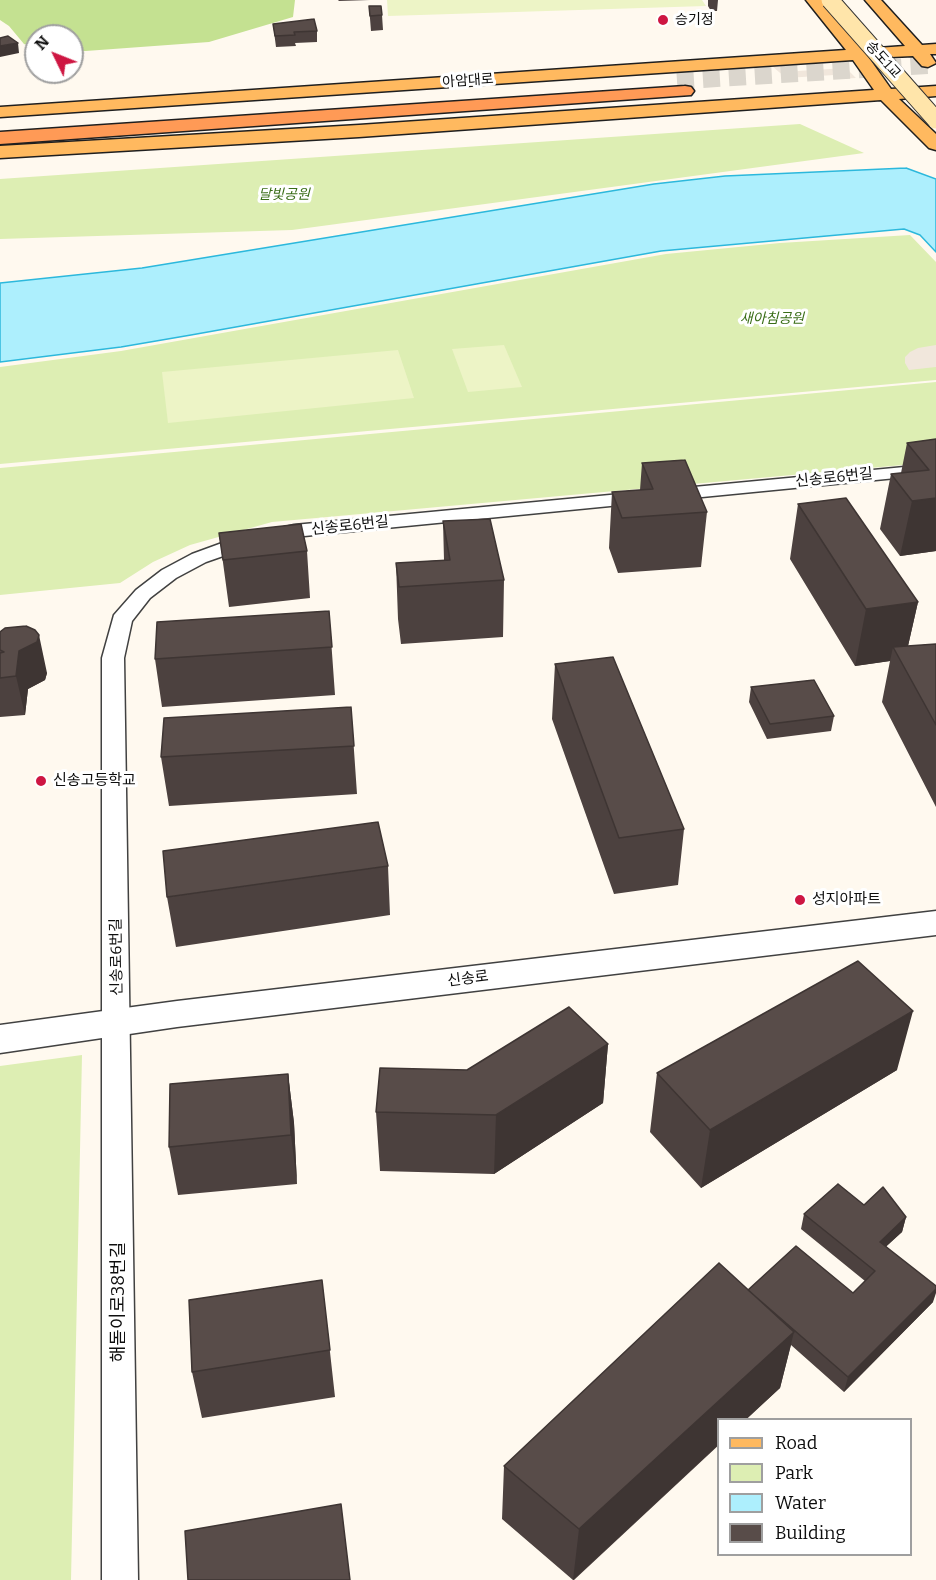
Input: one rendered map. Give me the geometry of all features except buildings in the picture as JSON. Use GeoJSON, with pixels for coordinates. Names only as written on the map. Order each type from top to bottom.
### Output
{"type":"FeatureCollection","features":[{"type":"Feature","properties":{"kind":"highway","name":"아암대로"},"geometry":{"type":"LineString","coordinates":[[0,124],[677,80]]}},
{"type":"Feature","properties":{"kind":"highway","name":"아암대로"},"geometry":{"type":"LineString","coordinates":[[0,138],[677,80]]}},
{"type":"Feature","properties":{"kind":"main road"},"geometry":{"type":"LineString","coordinates":[[814,0],[858,54],[885,93],[932,132]]}},
{"type":"Feature","properties":{"kind":"main road","name":"송도1교"},"geometry":{"type":"LineString","coordinates":[[830,0],[932,132]]}},
{"type":"Feature","properties":{"kind":"main road","name":"송도1교"},"geometry":{"type":"LineString","coordinates":[[850,0],[936,91]]}},
{"type":"Feature","properties":{"kind":"main road"},"geometry":{"type":"LineString","coordinates":[[873,0],[936,71]]}},
{"type":"Feature","properties":{"kind":"main road"},"geometry":{"type":"LineString","coordinates":[[794,58],[829,43],[828,32],[831,21]]}},
{"type":"Feature","properties":{"kind":"main road"},"geometry":{"type":"LineString","coordinates":[[896,25],[936,41]]}},
{"type":"Feature","properties":{"kind":"main road","name":"아암대로"},"geometry":{"type":"LineString","coordinates":[[0,112],[677,80],[794,58],[936,49]]}},
{"type":"Feature","properties":{"kind":"main road"},"geometry":{"type":"LineString","coordinates":[[677,80],[715,69],[750,90],[866,104],[904,118],[932,132]]}},
{"type":"Feature","properties":{"kind":"main road"},"geometry":{"type":"LineString","coordinates":[[0,152],[370,130],[699,107],[750,90],[885,93],[936,91]]}},
{"type":"Feature","properties":{"kind":"street","name":"신송로6번길"},"geometry":{"type":"LineString","coordinates":[[117,1023],[113,658],[122,620],[143,594],[169,574],[199,558],[240,543],[294,531],[884,473],[936,470]]}},
{"type":"Feature","properties":{"kind":"street","name":"신송로"},"geometry":{"type":"LineString","coordinates":[[0,1039],[936,923]]}},
{"type":"Feature","properties":{"kind":"street","name":"해돋이로38번길"},"geometry":{"type":"LineString","coordinates":[[117,1023],[120,1580]]}},
{"type":"Feature","properties":{"kind":"green space"},"geometry":{"type":"Polygon","coordinates":[[[0,0],[295,0],[293,17],[209,42],[84,51],[84,24],[24,24],[24,44],[9,26],[0,20],[0,0]]]}},
{"type":"Feature","properties":{"kind":"green space"},"geometry":{"type":"Polygon","coordinates":[[[387,0],[702,0],[706,6],[388,16],[387,0]]]}},
{"type":"Feature","properties":{"kind":"green space","name":"달빛공원"},"geometry":{"type":"Polygon","coordinates":[[[800,124],[864,153],[292,230],[0,239],[0,179],[800,124]]]}},
{"type":"Feature","properties":{"kind":"green space","name":"새아침공원"},"geometry":{"type":"Polygon","coordinates":[[[910,235],[936,262],[936,380],[0,464],[0,367],[121,351],[666,254],[780,243],[910,235]]]}},
{"type":"Feature","properties":{"kind":"green space"},"geometry":{"type":"Polygon","coordinates":[[[504,345],[522,387],[468,392],[452,349],[504,345]]]}},
{"type":"Feature","properties":{"kind":"green space"},"geometry":{"type":"Polygon","coordinates":[[[398,350],[414,398],[168,423],[162,372],[398,350]]]}},
{"type":"Feature","properties":{"kind":"green space"},"geometry":{"type":"Polygon","coordinates":[[[936,382],[936,462],[272,522],[190,545],[153,562],[120,583],[0,595],[0,468],[936,382]]]}},
{"type":"Feature","properties":{"kind":"green space"},"geometry":{"type":"Polygon","coordinates":[[[82,1055],[71,1580],[0,1580],[0,1066],[82,1055]]]}},
{"type":"Feature","properties":{"kind":"shaded area"},"geometry":{"type":"Polygon","coordinates":[[[790,64],[798,71],[846,68],[856,78],[839,79],[834,75],[786,78],[772,66],[790,64]]]}},
{"type":"Feature","properties":{"kind":"shaded area"},"geometry":{"type":"Polygon","coordinates":[[[936,345],[936,367],[909,370],[905,357],[910,352],[936,345]]]}},
{"type":"Feature","properties":{"kind":"water"},"geometry":{"type":"Polygon","coordinates":[[[906,168],[936,179],[936,252],[920,235],[904,229],[661,251],[121,347],[0,362],[0,283],[142,268],[654,184],[725,176],[906,168]]]}},
{"type":"Feature","properties":{"kind":"tunnel"},"geometry":{"type":"LineString","coordinates":[[677,81],[936,65]]}},
{"type":"Feature","properties":{"kind":"place","name":"승기정"},"geometry":{"type":"Point","coordinates":[663,20]}},
{"type":"Feature","properties":{"kind":"place","name":"신송고등학교"},"geometry":{"type":"Point","coordinates":[41,781]}},
{"type":"Feature","properties":{"kind":"place","name":"성지아파트"},"geometry":{"type":"Point","coordinates":[800,900]}}]}
